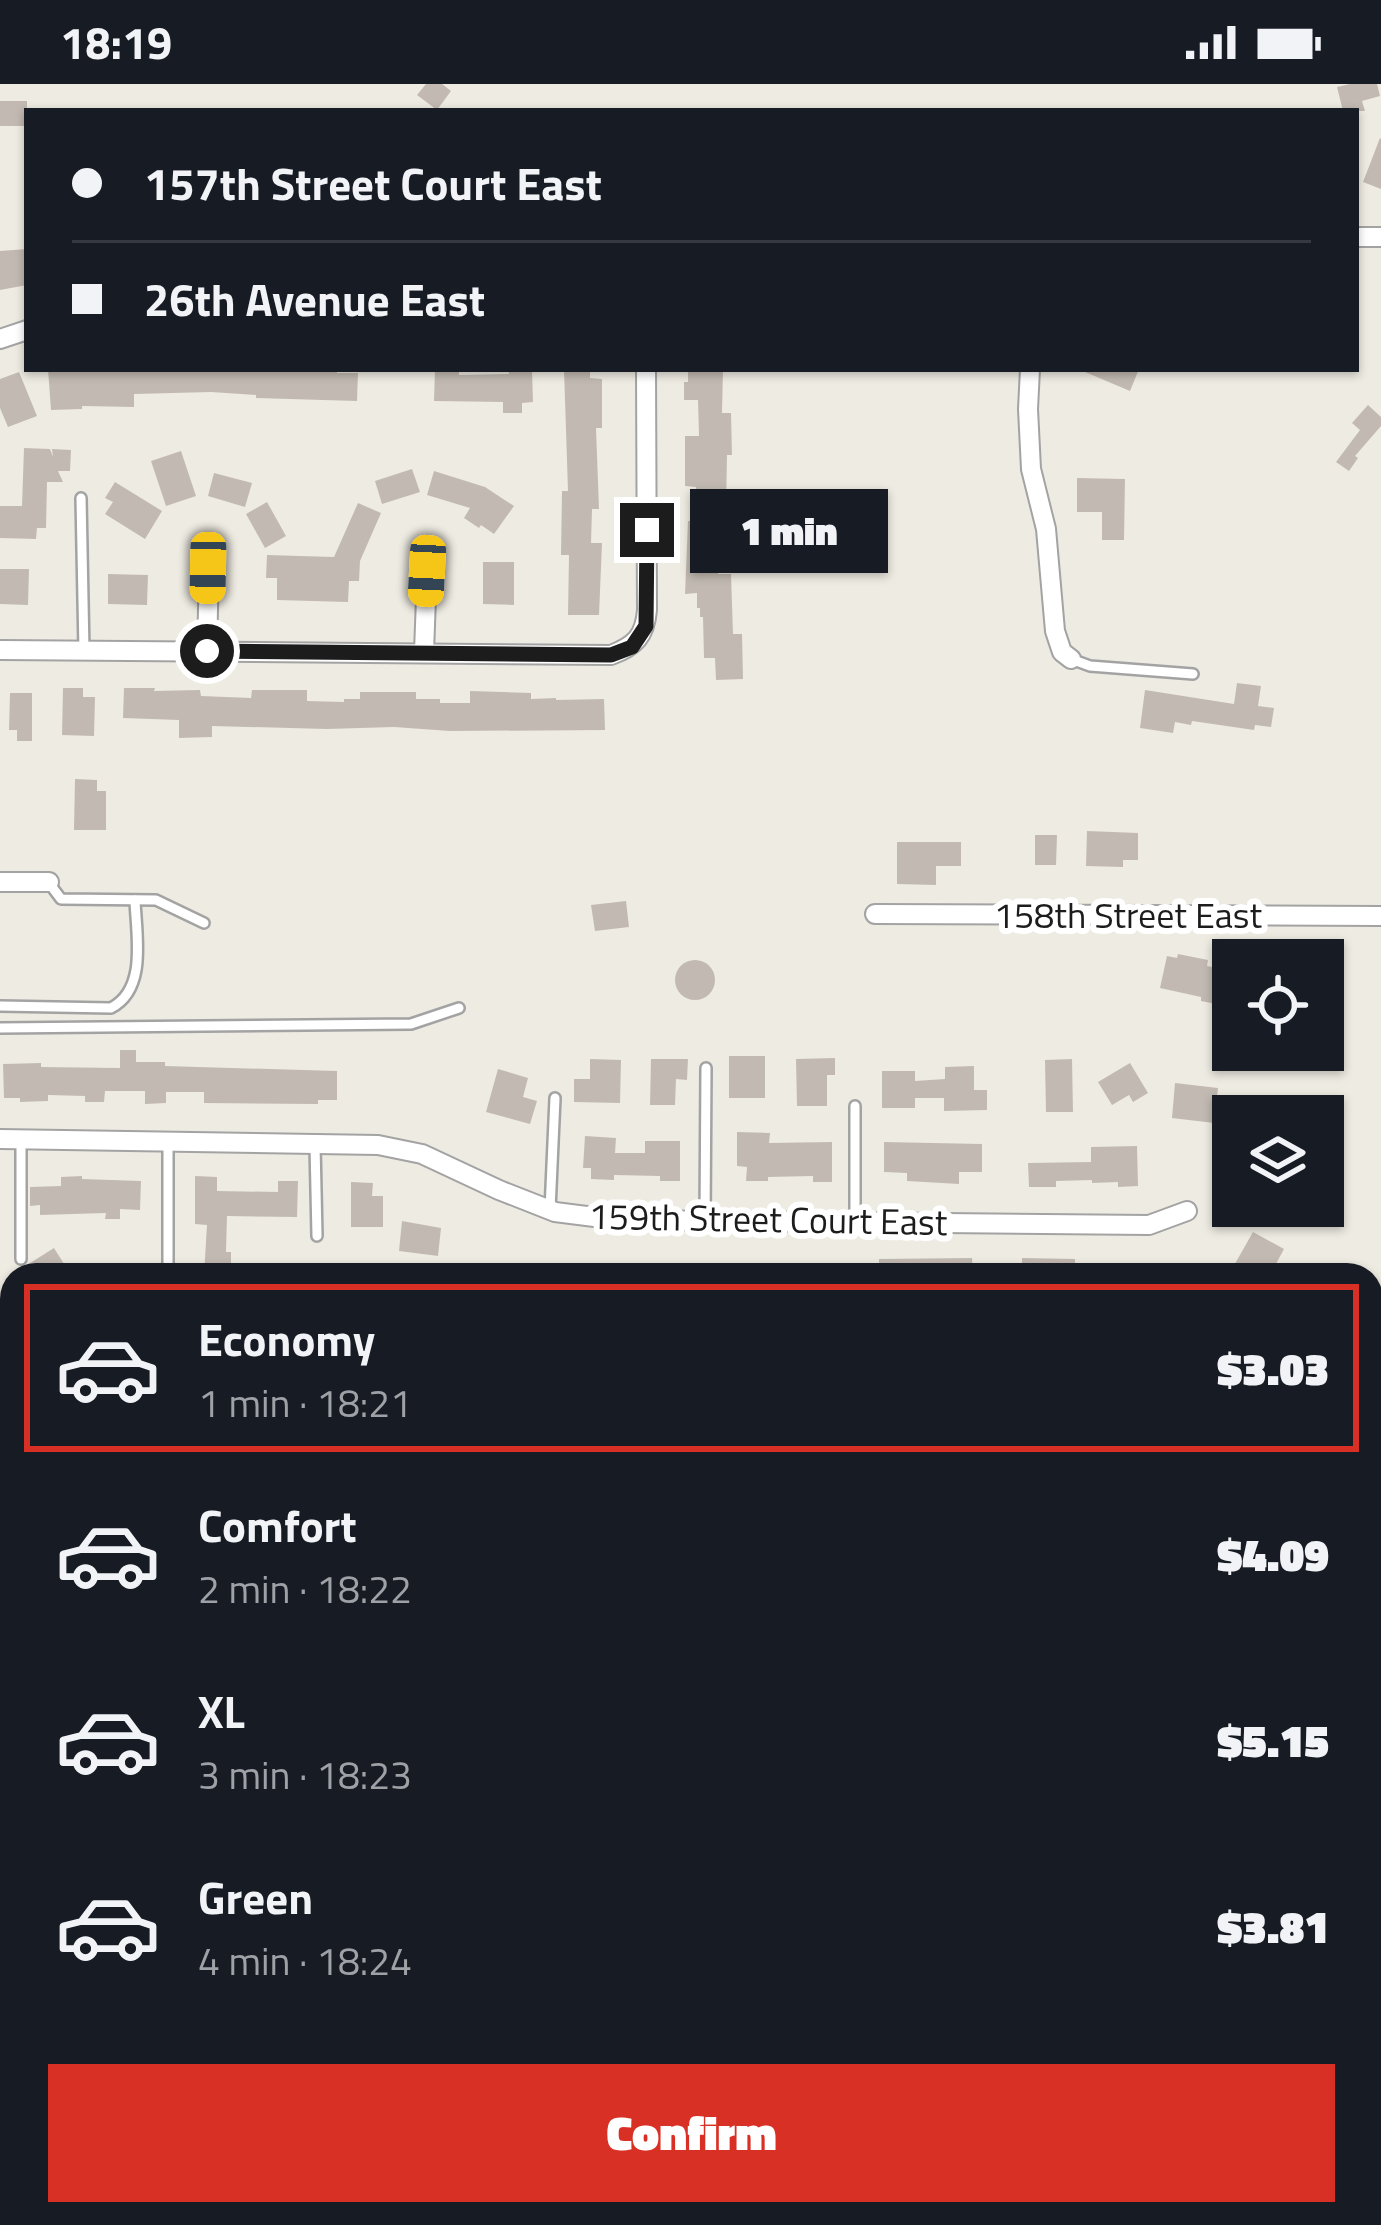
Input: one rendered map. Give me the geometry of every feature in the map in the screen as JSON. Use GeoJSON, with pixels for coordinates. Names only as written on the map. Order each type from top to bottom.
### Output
{"type":"FeatureCollection","features":[{"type":"Feature","properties":{"kind":"street"},"geometry":{"type":"LineString","coordinates":[[0,650],[611,655],[632,647],[646,626],[647,610],[646,372]]}},
{"type":"Feature","properties":{"kind":"street"},"geometry":{"type":"LineString","coordinates":[[1030,372],[1031,469],[1046,530],[1054,631],[1062,652],[1070,658]]}},
{"type":"Feature","properties":{"kind":"street"},"geometry":{"type":"LineString","coordinates":[[207,651],[208,568]]}},
{"type":"Feature","properties":{"kind":"street"},"geometry":{"type":"LineString","coordinates":[[424,652],[427,571]]}},
{"type":"Feature","properties":{"kind":"street"},"geometry":{"type":"LineString","coordinates":[[0,882],[49,882]]}},
{"type":"Feature","properties":{"kind":"street","name":"158th Street East"},"geometry":{"type":"LineString","coordinates":[[875,914],[1381,916]]}},
{"type":"Feature","properties":{"kind":"street","name":"159th Street Court East"},"geometry":{"type":"LineString","coordinates":[[0,1139],[378,1145],[422,1154],[550,1210],[618,1220],[1149,1225],[1187,1211]]}},
{"type":"Feature","properties":{"kind":"lane"},"geometry":{"type":"LineString","coordinates":[[81,498],[84,651]]}},
{"type":"Feature","properties":{"kind":"lane"},"geometry":{"type":"LineString","coordinates":[[1070,658],[1090,666],[1193,674]]}},
{"type":"Feature","properties":{"kind":"lane"},"geometry":{"type":"LineString","coordinates":[[49,882],[61,899],[156,900],[204,923]]}},
{"type":"Feature","properties":{"kind":"lane"},"geometry":{"type":"LineString","coordinates":[[0,1006],[111,1008],[121,1002],[137,966],[135,900]]}},
{"type":"Feature","properties":{"kind":"lane"},"geometry":{"type":"LineString","coordinates":[[0,1028],[411,1024],[459,1008]]}},
{"type":"Feature","properties":{"kind":"lane"},"geometry":{"type":"LineString","coordinates":[[705,1221],[706,1068]]}},
{"type":"Feature","properties":{"kind":"lane"},"geometry":{"type":"LineString","coordinates":[[550,1210],[555,1098]]}},
{"type":"Feature","properties":{"kind":"lane"},"geometry":{"type":"LineString","coordinates":[[855,1106],[855,1222]]}},
{"type":"Feature","properties":{"kind":"lane"},"geometry":{"type":"LineString","coordinates":[[21,1140],[21,1259]]}},
{"type":"Feature","properties":{"kind":"lane"},"geometry":{"type":"LineString","coordinates":[[168,1142],[168,1263]]}},
{"type":"Feature","properties":{"kind":"lane"},"geometry":{"type":"LineString","coordinates":[[315,1143],[317,1236]]}},
{"type":"Feature","properties":{"kind":"building"},"geometry":{"type":"Polygon","coordinates":[[[426,84],[442,84],[451,91],[438,108],[417,95],[426,84]]]}},
{"type":"Feature","properties":{"kind":"building"},"geometry":{"type":"Polygon","coordinates":[[[1377,84],[1380,96],[1362,101],[1365,111],[1342,108],[1337,87],[1377,84]]]}},
{"type":"Feature","properties":{"kind":"building"},"geometry":{"type":"Polygon","coordinates":[[[0,101],[27,101],[24,126],[0,126],[0,101]]]}},
{"type":"Feature","properties":{"kind":"building"},"geometry":{"type":"Polygon","coordinates":[[[1381,139],[1381,189],[1363,182],[1381,139]]]}},
{"type":"Feature","properties":{"kind":"building"},"geometry":{"type":"Polygon","coordinates":[[[24,249],[24,286],[0,290],[0,251],[24,249]]]}},
{"type":"Feature","properties":{"kind":"building"},"geometry":{"type":"Polygon","coordinates":[[[19,372],[37,416],[8,427],[0,408],[0,379],[19,372]]]}},
{"type":"Feature","properties":{"kind":"building"},"geometry":{"type":"Polygon","coordinates":[[[48,372],[358,373],[357,401],[211,392],[134,394],[134,407],[51,410],[48,372]]]}},
{"type":"Feature","properties":{"kind":"building"},"geometry":{"type":"Polygon","coordinates":[[[435,372],[532,372],[533,402],[522,403],[522,413],[503,413],[503,402],[434,401],[435,372]]]}},
{"type":"Feature","properties":{"kind":"building"},"geometry":{"type":"Polygon","coordinates":[[[564,372],[590,372],[590,378],[602,379],[602,428],[596,428],[599,509],[592,509],[591,543],[602,543],[599,615],[568,615],[569,555],[561,555],[562,491],[568,491],[564,372]]]}},
{"type":"Feature","properties":{"kind":"building"},"geometry":{"type":"Polygon","coordinates":[[[688,372],[723,372],[722,413],[731,413],[732,455],[727,455],[718,574],[731,574],[733,634],[742,634],[743,679],[716,680],[715,658],[704,658],[697,593],[685,594],[688,521],[696,521],[696,487],[685,486],[685,436],[699,436],[698,400],[684,400],[684,382],[688,382],[688,372]]]}},
{"type":"Feature","properties":{"kind":"building"},"geometry":{"type":"Polygon","coordinates":[[[1085,372],[1138,372],[1130,391],[1085,372]]]}},
{"type":"Feature","properties":{"kind":"building"},"geometry":{"type":"Polygon","coordinates":[[[1368,405],[1381,417],[1381,426],[1355,456],[1349,471],[1336,462],[1360,430],[1352,423],[1368,405]]]}},
{"type":"Feature","properties":{"kind":"building"},"geometry":{"type":"Polygon","coordinates":[[[24,448],[50,449],[53,457],[52,449],[71,450],[70,471],[58,471],[63,482],[47,482],[46,528],[37,528],[36,539],[0,538],[0,506],[22,506],[24,448]]]}},
{"type":"Feature","properties":{"kind":"building"},"geometry":{"type":"Polygon","coordinates":[[[181,451],[196,496],[166,506],[151,461],[181,451]]]}},
{"type":"Feature","properties":{"kind":"building"},"geometry":{"type":"Polygon","coordinates":[[[412,469],[420,492],[382,504],[375,481],[412,469]]]}},
{"type":"Feature","properties":{"kind":"building"},"geometry":{"type":"Polygon","coordinates":[[[434,471],[485,487],[514,506],[494,534],[479,528],[464,518],[470,508],[427,495],[434,471]]]}},
{"type":"Feature","properties":{"kind":"building"},"geometry":{"type":"Polygon","coordinates":[[[214,473],[252,483],[245,507],[208,496],[214,473]]]}},
{"type":"Feature","properties":{"kind":"building"},"geometry":{"type":"Polygon","coordinates":[[[1077,478],[1125,479],[1124,540],[1102,540],[1102,512],[1077,512],[1077,478]]]}},
{"type":"Feature","properties":{"kind":"building"},"geometry":{"type":"Polygon","coordinates":[[[115,482],[162,511],[145,539],[105,514],[113,502],[105,498],[115,482]]]}},
{"type":"Feature","properties":{"kind":"building"},"geometry":{"type":"Polygon","coordinates":[[[267,502],[286,536],[265,548],[246,514],[267,502]]]}},
{"type":"Feature","properties":{"kind":"building"},"geometry":{"type":"Polygon","coordinates":[[[358,503],[381,513],[360,561],[359,581],[349,581],[348,602],[277,600],[277,578],[266,578],[267,555],[334,557],[358,503]]]}},
{"type":"Feature","properties":{"kind":"building"},"geometry":{"type":"Polygon","coordinates":[[[483,562],[514,562],[514,605],[483,604],[483,562]]]}},
{"type":"Feature","properties":{"kind":"building"},"geometry":{"type":"Polygon","coordinates":[[[0,569],[29,569],[28,605],[0,604],[0,569]]]}},
{"type":"Feature","properties":{"kind":"building"},"geometry":{"type":"Polygon","coordinates":[[[108,574],[148,575],[147,605],[108,604],[108,574]]]}},
{"type":"Feature","properties":{"kind":"building"},"geometry":{"type":"Polygon","coordinates":[[[1237,683],[1261,686],[1258,706],[1274,708],[1271,727],[1255,725],[1254,730],[1192,721],[1191,725],[1175,722],[1173,733],[1140,728],[1145,690],[1234,704],[1237,683]]]}},
{"type":"Feature","properties":{"kind":"building"},"geometry":{"type":"Polygon","coordinates":[[[63,688],[83,688],[83,697],[95,697],[94,736],[62,735],[63,688]]]}},
{"type":"Feature","properties":{"kind":"building"},"geometry":{"type":"Polygon","coordinates":[[[124,688],[200,690],[201,696],[251,698],[252,690],[307,690],[307,701],[344,702],[360,699],[360,692],[416,692],[416,699],[440,699],[440,703],[470,703],[470,691],[531,693],[531,699],[604,699],[605,730],[212,726],[212,737],[179,738],[179,720],[123,718],[124,688]]]}},
{"type":"Feature","properties":{"kind":"building"},"geometry":{"type":"Polygon","coordinates":[[[10,693],[32,693],[32,741],[17,741],[17,730],[9,730],[10,693]]]}},
{"type":"Feature","properties":{"kind":"building"},"geometry":{"type":"Polygon","coordinates":[[[75,779],[97,780],[97,791],[106,791],[106,830],[74,830],[75,779]]]}},
{"type":"Feature","properties":{"kind":"building"},"geometry":{"type":"Polygon","coordinates":[[[1087,831],[1138,833],[1138,860],[1123,860],[1123,867],[1086,866],[1087,831]]]}},
{"type":"Feature","properties":{"kind":"building"},"geometry":{"type":"Polygon","coordinates":[[[1035,835],[1057,835],[1056,865],[1035,865],[1035,835]]]}},
{"type":"Feature","properties":{"kind":"building"},"geometry":{"type":"Polygon","coordinates":[[[897,842],[961,842],[961,866],[936,866],[936,885],[897,884],[897,842]]]}},
{"type":"Feature","properties":{"kind":"building"},"geometry":{"type":"Polygon","coordinates":[[[626,901],[629,927],[595,931],[591,905],[626,901]]]}},
{"type":"Feature","properties":{"kind":"building"},"geometry":{"type":"Polygon","coordinates":[[[1178,954],[1208,960],[1212,1003],[1160,988],[1167,956],[1177,958],[1178,954]]]}},
{"type":"Feature","properties":{"kind":"building"},"geometry":{"type":"Polygon","coordinates":[[[695,960],[709,966],[715,980],[709,994],[695,1000],[681,994],[675,980],[681,966],[695,960]]]}},
{"type":"Feature","properties":{"kind":"building"},"geometry":{"type":"Polygon","coordinates":[[[120,1050],[136,1050],[136,1062],[165,1062],[165,1066],[337,1071],[337,1100],[204,1103],[204,1092],[166,1092],[166,1103],[145,1104],[145,1091],[105,1091],[104,1102],[85,1102],[85,1096],[48,1095],[48,1101],[20,1102],[20,1098],[4,1098],[3,1064],[120,1068],[120,1050]]]}},
{"type":"Feature","properties":{"kind":"building"},"geometry":{"type":"Polygon","coordinates":[[[729,1056],[765,1056],[765,1098],[729,1098],[729,1056]]]}},
{"type":"Feature","properties":{"kind":"building"},"geometry":{"type":"Polygon","coordinates":[[[835,1058],[835,1075],[827,1075],[827,1106],[797,1106],[796,1059],[835,1058]]]}},
{"type":"Feature","properties":{"kind":"building"},"geometry":{"type":"Polygon","coordinates":[[[590,1059],[621,1060],[620,1103],[574,1102],[574,1079],[590,1079],[590,1059]]]}},
{"type":"Feature","properties":{"kind":"building"},"geometry":{"type":"Polygon","coordinates":[[[651,1059],[688,1059],[687,1080],[676,1079],[675,1105],[650,1105],[651,1059]]]}},
{"type":"Feature","properties":{"kind":"building"},"geometry":{"type":"Polygon","coordinates":[[[1072,1059],[1073,1112],[1046,1112],[1045,1060],[1072,1059]]]}},
{"type":"Feature","properties":{"kind":"building"},"geometry":{"type":"Polygon","coordinates":[[[1130,1063],[1148,1093],[1133,1102],[1129,1095],[1112,1105],[1098,1082],[1130,1063]]]}},
{"type":"Feature","properties":{"kind":"building"},"geometry":{"type":"Polygon","coordinates":[[[974,1066],[974,1090],[987,1090],[987,1110],[944,1111],[944,1098],[915,1098],[915,1108],[882,1108],[882,1071],[915,1071],[915,1081],[945,1079],[945,1067],[974,1066]]]}},
{"type":"Feature","properties":{"kind":"building"},"geometry":{"type":"Polygon","coordinates":[[[498,1069],[528,1078],[523,1097],[537,1101],[530,1124],[486,1112],[498,1069]]]}},
{"type":"Feature","properties":{"kind":"building"},"geometry":{"type":"Polygon","coordinates":[[[1175,1083],[1218,1088],[1217,1095],[1212,1095],[1212,1123],[1172,1118],[1175,1083]]]}},
{"type":"Feature","properties":{"kind":"building"},"geometry":{"type":"Polygon","coordinates":[[[737,1132],[770,1133],[769,1143],[832,1142],[832,1182],[813,1182],[813,1176],[746,1181],[747,1167],[737,1166],[737,1132]]]}},
{"type":"Feature","properties":{"kind":"building"},"geometry":{"type":"Polygon","coordinates":[[[585,1136],[616,1138],[615,1153],[645,1153],[645,1141],[680,1141],[680,1181],[660,1181],[660,1176],[591,1179],[591,1168],[583,1168],[585,1136]]]}},
{"type":"Feature","properties":{"kind":"building"},"geometry":{"type":"Polygon","coordinates":[[[884,1142],[982,1144],[982,1172],[959,1172],[959,1184],[907,1181],[907,1173],[884,1172],[884,1142]]]}},
{"type":"Feature","properties":{"kind":"building"},"geometry":{"type":"Polygon","coordinates":[[[1137,1146],[1138,1186],[1092,1180],[1029,1187],[1028,1163],[1091,1162],[1091,1147],[1137,1146]]]}},
{"type":"Feature","properties":{"kind":"building"},"geometry":{"type":"Polygon","coordinates":[[[195,1176],[217,1177],[217,1191],[278,1192],[278,1181],[298,1181],[297,1217],[227,1216],[226,1252],[231,1252],[231,1263],[205,1263],[207,1225],[195,1224],[195,1176]]]}},
{"type":"Feature","properties":{"kind":"building"},"geometry":{"type":"Polygon","coordinates":[[[61,1177],[141,1181],[140,1210],[120,1209],[120,1219],[105,1219],[106,1213],[40,1215],[40,1205],[30,1206],[30,1187],[61,1186],[61,1177]]]}},
{"type":"Feature","properties":{"kind":"building"},"geometry":{"type":"Polygon","coordinates":[[[351,1182],[373,1183],[372,1196],[383,1196],[383,1227],[351,1227],[351,1182]]]}},
{"type":"Feature","properties":{"kind":"building"},"geometry":{"type":"Polygon","coordinates":[[[402,1221],[441,1228],[438,1256],[399,1251],[402,1221]]]}},
{"type":"Feature","properties":{"kind":"building"},"geometry":{"type":"Polygon","coordinates":[[[1253,1232],[1284,1249],[1276,1263],[1235,1263],[1253,1232]]]}},
{"type":"Feature","properties":{"kind":"building"},"geometry":{"type":"Polygon","coordinates":[[[54,1248],[63,1263],[30,1263],[54,1248]]]}},
{"type":"Feature","properties":{"kind":"building"},"geometry":{"type":"Polygon","coordinates":[[[972,1258],[972,1263],[879,1263],[879,1259],[972,1258]]]}},
{"type":"Feature","properties":{"kind":"building"},"geometry":{"type":"Polygon","coordinates":[[[1022,1258],[1075,1259],[1075,1263],[1022,1263],[1022,1258]]]}},
{"type":"Feature","properties":{"kind":"route"},"geometry":{"type":"LineString","coordinates":[[207,651],[611,655],[632,647],[646,626],[647,530]]}}]}
